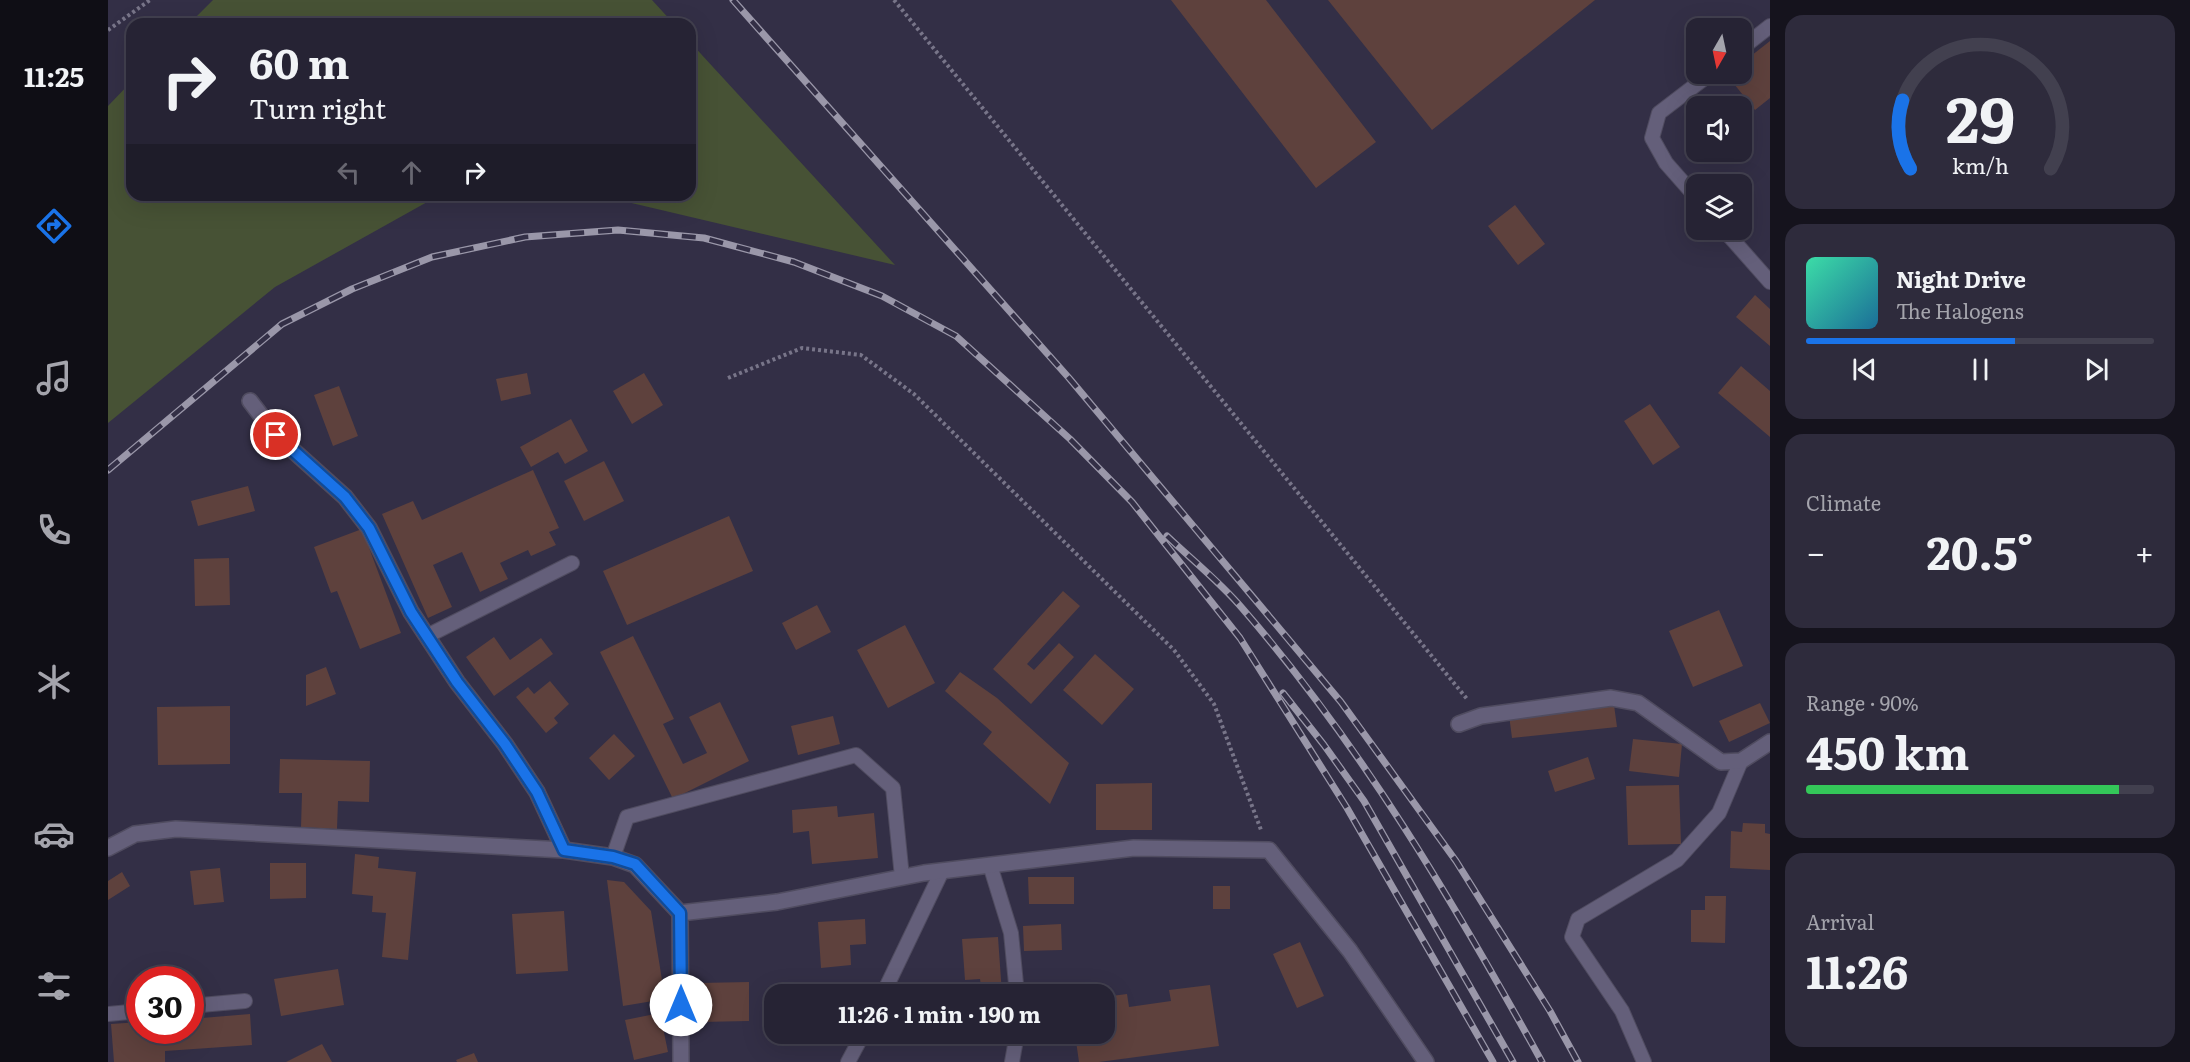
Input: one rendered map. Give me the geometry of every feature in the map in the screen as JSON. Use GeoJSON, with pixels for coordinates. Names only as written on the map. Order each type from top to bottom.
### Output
{"type":"FeatureCollection","features":[{"type":"Feature","properties":{"kind":"street"},"geometry":{"type":"LineString","coordinates":[[250,401],[276,435],[345,497],[363,520],[411,612],[537,792],[564,850]]}},
{"type":"Feature","properties":{"kind":"street"},"geometry":{"type":"LineString","coordinates":[[1459,724],[1481,716],[1611,698],[1638,703],[1721,762],[1741,761],[1770,742]]}},
{"type":"Feature","properties":{"kind":"street"},"geometry":{"type":"LineString","coordinates":[[108,848],[135,834],[176,829],[564,850],[613,857],[635,864],[680,913],[681,1062]]}},
{"type":"Feature","properties":{"kind":"street"},"geometry":{"type":"LineString","coordinates":[[680,913],[777,902],[942,871],[1134,848],[1269,850],[1350,951],[1426,1062]]}},
{"type":"Feature","properties":{"kind":"lane"},"geometry":{"type":"LineString","coordinates":[[1752,40],[1770,26]]}},
{"type":"Feature","properties":{"kind":"lane"},"geometry":{"type":"LineString","coordinates":[[1686,185],[1666,162],[1652,138],[1659,113],[1697,84]]}},
{"type":"Feature","properties":{"kind":"lane"},"geometry":{"type":"LineString","coordinates":[[1733,240],[1770,282]]}},
{"type":"Feature","properties":{"kind":"lane"},"geometry":{"type":"LineString","coordinates":[[427,636],[572,564]]}},
{"type":"Feature","properties":{"kind":"lane"},"geometry":{"type":"LineString","coordinates":[[613,857],[627,817],[856,755],[892,788],[902,877]]}},
{"type":"Feature","properties":{"kind":"lane"},"geometry":{"type":"LineString","coordinates":[[1644,1062],[1622,1011],[1572,937],[1578,919],[1677,860],[1719,813],[1741,761]]}},
{"type":"Feature","properties":{"kind":"lane"},"geometry":{"type":"LineString","coordinates":[[990,865],[1011,933],[1016,984]]}},
{"type":"Feature","properties":{"kind":"lane"},"geometry":{"type":"LineString","coordinates":[[888,984],[942,871]]}},
{"type":"Feature","properties":{"kind":"lane"},"geometry":{"type":"LineString","coordinates":[[204,1004],[245,1000]]}},
{"type":"Feature","properties":{"kind":"lane"},"geometry":{"type":"LineString","coordinates":[[108,1014],[126,1012]]}},
{"type":"Feature","properties":{"kind":"lane"},"geometry":{"type":"LineString","coordinates":[[848,1062],[858,1044]]}},
{"type":"Feature","properties":{"kind":"lane"},"geometry":{"type":"LineString","coordinates":[[1012,1062],[1015,1044]]}},
{"type":"Feature","properties":{"kind":"path"},"geometry":{"type":"LineString","coordinates":[[108,30],[150,0]]}},
{"type":"Feature","properties":{"kind":"path"},"geometry":{"type":"LineString","coordinates":[[894,0],[1481,716]]}},
{"type":"Feature","properties":{"kind":"path"},"geometry":{"type":"LineString","coordinates":[[728,378],[802,348],[861,355],[914,394],[1174,650],[1214,704],[1269,850]]}},
{"type":"Feature","properties":{"kind":"green space"},"geometry":{"type":"Polygon","coordinates":[[[213,0],[652,0],[668,18],[195,18],[213,0]]]}},
{"type":"Feature","properties":{"kind":"green space"},"geometry":{"type":"Polygon","coordinates":[[[696,49],[895,265],[623,201],[696,201],[696,49]]]}},
{"type":"Feature","properties":{"kind":"green space"},"geometry":{"type":"Polygon","coordinates":[[[126,87],[126,201],[429,201],[275,287],[108,423],[108,106],[126,87]]]}},
{"type":"Feature","properties":{"kind":"building"},"geometry":{"type":"Polygon","coordinates":[[[1171,0],[1266,0],[1376,142],[1316,188],[1171,0]]]}},
{"type":"Feature","properties":{"kind":"building"},"geometry":{"type":"Polygon","coordinates":[[[1328,0],[1595,0],[1432,130],[1328,0]]]}},
{"type":"Feature","properties":{"kind":"building"},"geometry":{"type":"Polygon","coordinates":[[[1770,41],[1770,98],[1755,110],[1752,106],[1752,96],[1744,96],[1734,84],[1752,84],[1752,55],[1770,41]]]}},
{"type":"Feature","properties":{"kind":"building"},"geometry":{"type":"Polygon","coordinates":[[[1515,205],[1545,244],[1518,265],[1488,226],[1515,205]]]}},
{"type":"Feature","properties":{"kind":"building"},"geometry":{"type":"Polygon","coordinates":[[[1755,295],[1770,309],[1770,346],[1736,317],[1755,295]]]}},
{"type":"Feature","properties":{"kind":"building"},"geometry":{"type":"Polygon","coordinates":[[[1741,366],[1770,391],[1770,437],[1718,393],[1741,366]]]}},
{"type":"Feature","properties":{"kind":"building"},"geometry":{"type":"Polygon","coordinates":[[[527,373],[531,394],[501,401],[496,379],[527,373]]]}},
{"type":"Feature","properties":{"kind":"building"},"geometry":{"type":"Polygon","coordinates":[[[644,373],[663,405],[632,424],[613,391],[644,373]]]}},
{"type":"Feature","properties":{"kind":"building"},"geometry":{"type":"Polygon","coordinates":[[[339,386],[358,436],[333,446],[314,395],[339,386]]]}},
{"type":"Feature","properties":{"kind":"building"},"geometry":{"type":"Polygon","coordinates":[[[1650,404],[1680,447],[1653,465],[1624,421],[1650,404]]]}},
{"type":"Feature","properties":{"kind":"building"},"geometry":{"type":"Polygon","coordinates":[[[571,419],[588,451],[565,464],[558,452],[531,467],[520,447],[571,419]]]}},
{"type":"Feature","properties":{"kind":"building"},"geometry":{"type":"Polygon","coordinates":[[[604,461],[624,501],[584,521],[564,481],[604,461]]]}},
{"type":"Feature","properties":{"kind":"building"},"geometry":{"type":"Polygon","coordinates":[[[533,470],[559,528],[549,532],[556,545],[531,556],[528,550],[500,563],[508,579],[480,592],[462,552],[433,565],[452,607],[428,618],[382,514],[413,501],[422,520],[533,470]]]}},
{"type":"Feature","properties":{"kind":"building"},"geometry":{"type":"Polygon","coordinates":[[[248,486],[255,511],[198,526],[191,501],[248,486]]]}},
{"type":"Feature","properties":{"kind":"building"},"geometry":{"type":"Polygon","coordinates":[[[729,516],[753,571],[627,625],[603,571],[729,516]]]}},
{"type":"Feature","properties":{"kind":"building"},"geometry":{"type":"Polygon","coordinates":[[[362,529],[401,633],[360,649],[337,591],[331,593],[314,547],[362,529]]]}},
{"type":"Feature","properties":{"kind":"building"},"geometry":{"type":"Polygon","coordinates":[[[229,558],[230,605],[195,606],[194,559],[229,558]]]}},
{"type":"Feature","properties":{"kind":"building"},"geometry":{"type":"Polygon","coordinates":[[[1063,591],[1080,606],[1027,664],[1034,670],[1059,643],[1074,657],[1031,704],[993,669],[1063,591]]]}},
{"type":"Feature","properties":{"kind":"building"},"geometry":{"type":"Polygon","coordinates":[[[817,605],[831,632],[796,650],[782,623],[817,605]]]}},
{"type":"Feature","properties":{"kind":"building"},"geometry":{"type":"Polygon","coordinates":[[[1719,610],[1743,666],[1693,687],[1669,631],[1719,610]]]}},
{"type":"Feature","properties":{"kind":"building"},"geometry":{"type":"Polygon","coordinates":[[[905,625],[935,683],[888,708],[857,650],[905,625]]]}},
{"type":"Feature","properties":{"kind":"building"},"geometry":{"type":"Polygon","coordinates":[[[633,636],[674,719],[663,724],[683,764],[707,753],[689,717],[720,702],[749,761],[673,799],[600,652],[633,636]]]}},
{"type":"Feature","properties":{"kind":"building"},"geometry":{"type":"Polygon","coordinates":[[[494,637],[510,660],[541,638],[553,654],[494,696],[466,657],[494,637]]]}},
{"type":"Feature","properties":{"kind":"building"},"geometry":{"type":"Polygon","coordinates":[[[1095,654],[1134,689],[1102,725],[1063,690],[1095,654]]]}},
{"type":"Feature","properties":{"kind":"building"},"geometry":{"type":"Polygon","coordinates":[[[326,667],[336,694],[306,706],[306,675],[326,667]]]}},
{"type":"Feature","properties":{"kind":"building"},"geometry":{"type":"Polygon","coordinates":[[[960,672],[997,698],[1069,763],[1050,804],[983,744],[992,732],[945,691],[960,672]]]}},
{"type":"Feature","properties":{"kind":"building"},"geometry":{"type":"Polygon","coordinates":[[[550,681],[569,704],[554,718],[558,723],[546,733],[516,697],[528,687],[534,694],[550,681]]]}},
{"type":"Feature","properties":{"kind":"building"},"geometry":{"type":"Polygon","coordinates":[[[1760,703],[1770,723],[1729,742],[1719,721],[1760,703]]]}},
{"type":"Feature","properties":{"kind":"building"},"geometry":{"type":"Polygon","coordinates":[[[1614,705],[1617,727],[1512,738],[1509,715],[1614,705]]]}},
{"type":"Feature","properties":{"kind":"building"},"geometry":{"type":"Polygon","coordinates":[[[230,706],[230,764],[158,765],[157,707],[230,706]]]}},
{"type":"Feature","properties":{"kind":"building"},"geometry":{"type":"Polygon","coordinates":[[[833,716],[840,744],[798,755],[791,726],[833,716]]]}},
{"type":"Feature","properties":{"kind":"building"},"geometry":{"type":"Polygon","coordinates":[[[614,734],[635,756],[609,780],[589,758],[614,734]]]}},
{"type":"Feature","properties":{"kind":"building"},"geometry":{"type":"Polygon","coordinates":[[[1633,739],[1682,744],[1679,777],[1629,771],[1633,739]]]}},
{"type":"Feature","properties":{"kind":"building"},"geometry":{"type":"Polygon","coordinates":[[[1588,757],[1595,779],[1555,792],[1548,771],[1588,757]]]}},
{"type":"Feature","properties":{"kind":"building"},"geometry":{"type":"Polygon","coordinates":[[[280,759],[370,761],[369,802],[338,801],[337,829],[301,827],[302,793],[279,793],[280,759]]]}},
{"type":"Feature","properties":{"kind":"building"},"geometry":{"type":"Polygon","coordinates":[[[1152,783],[1152,830],[1096,830],[1096,784],[1152,783]]]}},
{"type":"Feature","properties":{"kind":"building"},"geometry":{"type":"Polygon","coordinates":[[[1679,785],[1681,844],[1628,845],[1626,786],[1679,785]]]}},
{"type":"Feature","properties":{"kind":"building"},"geometry":{"type":"Polygon","coordinates":[[[837,806],[838,817],[874,813],[878,858],[812,864],[809,831],[793,833],[792,810],[837,806]]]}},
{"type":"Feature","properties":{"kind":"building"},"geometry":{"type":"Polygon","coordinates":[[[1743,823],[1765,824],[1765,833],[1770,834],[1770,870],[1730,868],[1731,831],[1742,832],[1743,823]]]}},
{"type":"Feature","properties":{"kind":"building"},"geometry":{"type":"Polygon","coordinates":[[[355,854],[379,857],[378,868],[416,872],[408,960],[382,957],[386,913],[372,912],[373,896],[352,894],[355,854]]]}},
{"type":"Feature","properties":{"kind":"building"},"geometry":{"type":"Polygon","coordinates":[[[270,863],[306,863],[306,898],[270,899],[270,863]]]}},
{"type":"Feature","properties":{"kind":"building"},"geometry":{"type":"Polygon","coordinates":[[[220,868],[224,902],[194,905],[190,871],[220,868]]]}},
{"type":"Feature","properties":{"kind":"building"},"geometry":{"type":"Polygon","coordinates":[[[122,872],[130,886],[108,900],[108,881],[122,872]]]}},
{"type":"Feature","properties":{"kind":"building"},"geometry":{"type":"Polygon","coordinates":[[[1028,877],[1074,877],[1074,904],[1029,904],[1028,877]]]}},
{"type":"Feature","properties":{"kind":"building"},"geometry":{"type":"Polygon","coordinates":[[[607,880],[624,882],[651,911],[665,999],[623,1006],[607,880]]]}},
{"type":"Feature","properties":{"kind":"building"},"geometry":{"type":"Polygon","coordinates":[[[1213,886],[1230,886],[1230,909],[1213,909],[1213,886]]]}},
{"type":"Feature","properties":{"kind":"building"},"geometry":{"type":"Polygon","coordinates":[[[1705,896],[1726,896],[1725,943],[1691,942],[1691,910],[1705,910],[1705,896]]]}},
{"type":"Feature","properties":{"kind":"building"},"geometry":{"type":"Polygon","coordinates":[[[564,911],[568,971],[516,974],[512,914],[564,911]]]}},
{"type":"Feature","properties":{"kind":"building"},"geometry":{"type":"Polygon","coordinates":[[[865,919],[866,944],[850,945],[851,965],[821,968],[818,922],[865,919]]]}},
{"type":"Feature","properties":{"kind":"building"},"geometry":{"type":"Polygon","coordinates":[[[1061,924],[1062,950],[1024,951],[1023,926],[1061,924]]]}},
{"type":"Feature","properties":{"kind":"building"},"geometry":{"type":"Polygon","coordinates":[[[998,937],[1001,984],[981,984],[980,979],[965,980],[962,939],[998,937]]]}},
{"type":"Feature","properties":{"kind":"building"},"geometry":{"type":"Polygon","coordinates":[[[1300,942],[1324,996],[1297,1008],[1273,954],[1300,942]]]}},
{"type":"Feature","properties":{"kind":"building"},"geometry":{"type":"Polygon","coordinates":[[[338,969],[344,1005],[281,1016],[274,979],[338,969]]]}},
{"type":"Feature","properties":{"kind":"building"},"geometry":{"type":"Polygon","coordinates":[[[749,982],[749,1021],[700,1022],[699,983],[749,982]]]}},
{"type":"Feature","properties":{"kind":"building"},"geometry":{"type":"Polygon","coordinates":[[[1210,985],[1219,1046],[1099,1062],[1079,1062],[1076,1044],[1115,1044],[1115,996],[1127,994],[1129,1007],[1171,1001],[1169,990],[1210,985]]]}},
{"type":"Feature","properties":{"kind":"building"},"geometry":{"type":"Polygon","coordinates":[[[660,1013],[668,1052],[634,1060],[625,1020],[660,1013]]]}},
{"type":"Feature","properties":{"kind":"building"},"geometry":{"type":"Polygon","coordinates":[[[250,1014],[252,1045],[165,1051],[165,1062],[114,1062],[111,1024],[126,1023],[126,1044],[204,1044],[204,1018],[250,1014]]]}},
{"type":"Feature","properties":{"kind":"building"},"geometry":{"type":"Polygon","coordinates":[[[322,1044],[332,1062],[286,1062],[322,1044]]]}},
{"type":"Feature","properties":{"kind":"building"},"geometry":{"type":"Polygon","coordinates":[[[474,1053],[478,1062],[457,1062],[456,1060],[474,1053]]]}},
{"type":"Feature","properties":{"kind":"railway"},"geometry":{"type":"LineString","coordinates":[[733,0],[1069,378],[1341,702],[1456,861],[1550,1011],[1578,1062]]}},
{"type":"Feature","properties":{"kind":"railway"},"geometry":{"type":"LineString","coordinates":[[108,470],[282,324],[352,289],[432,257],[525,237],[618,230],[704,238],[794,262],[882,296],[956,336],[1070,439],[1132,502],[1240,638],[1347,808],[1493,1062]]}},
{"type":"Feature","properties":{"kind":"railway"},"geometry":{"type":"LineString","coordinates":[[1167,536],[1233,598],[1286,661],[1327,715],[1404,827],[1440,885],[1542,1062]]}},
{"type":"Feature","properties":{"kind":"railway"},"geometry":{"type":"LineString","coordinates":[[1283,693],[1364,801],[1513,1062]]}},
{"type":"Feature","properties":{"kind":"route"},"geometry":{"type":"LineString","coordinates":[[276,435],[345,497],[369,528],[411,612],[457,682],[505,744],[537,792],[564,850],[613,857],[635,864],[680,913],[681,1005]]}}]}
